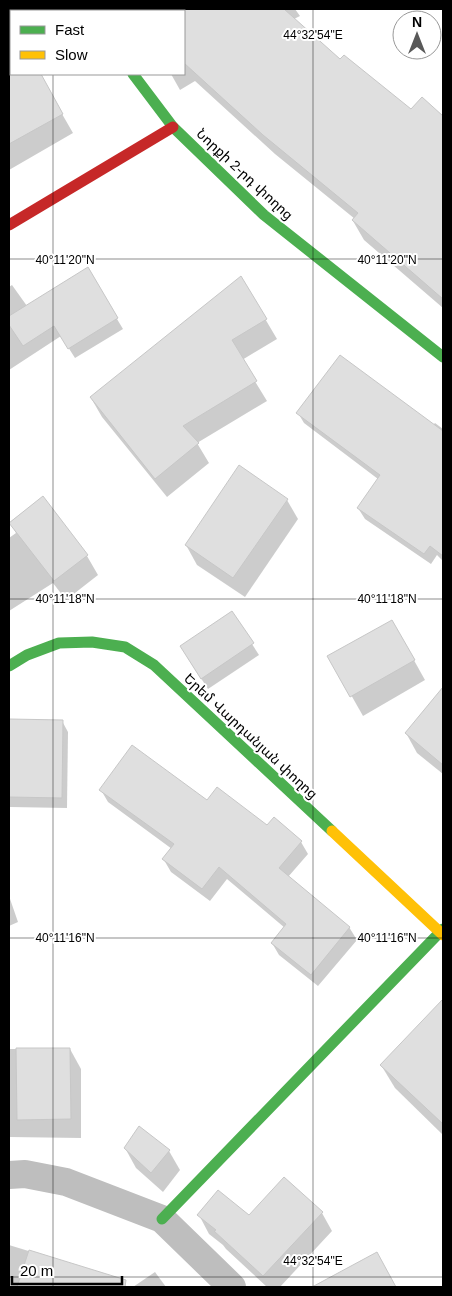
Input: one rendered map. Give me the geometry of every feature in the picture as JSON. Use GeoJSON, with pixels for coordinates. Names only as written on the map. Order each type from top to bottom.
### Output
{"type":"FeatureCollection","features":[{"type":"Feature","properties":{"kind":"street","name":"Նորքի 2-րդ փողոց"},"geometry":{"type":"LineString","coordinates":[[135,75],[173,127],[264,216],[443,358]]}},
{"type":"Feature","properties":{"kind":"street"},"geometry":{"type":"LineString","coordinates":[[9,225],[173,127]]}},
{"type":"Feature","properties":{"kind":"street","name":"Երեմ Վարդանյան փողոց"},"geometry":{"type":"LineString","coordinates":[[9,666],[27,655],[59,643],[92,642],[125,647],[154,665],[442,932]]}},
{"type":"Feature","properties":{"kind":"street"},"geometry":{"type":"LineString","coordinates":[[162,1219],[442,932]]}},
{"type":"Feature","properties":{"kind":"street"},"geometry":{"type":"LineString","coordinates":[[9,1175],[25,1174],[66,1182],[162,1219],[232,1287]]}},
{"type":"Feature","properties":{"kind":"building"},"geometry":{"type":"Polygon","coordinates":[[[284,9],[340,59],[344,55],[411,109],[422,97],[443,116],[443,299],[352,220],[358,213],[263,135],[185,64],[184,10],[284,9]]]}},
{"type":"Feature","properties":{"kind":"building"},"geometry":{"type":"Polygon","coordinates":[[[9,74],[42,75],[63,114],[9,144],[9,74]]]}},
{"type":"Feature","properties":{"kind":"building"},"geometry":{"type":"Polygon","coordinates":[[[88,267],[118,318],[68,349],[54,326],[23,346],[9,325],[9,316],[88,267]]]}},
{"type":"Feature","properties":{"kind":"building"},"geometry":{"type":"Polygon","coordinates":[[[241,276],[267,319],[232,340],[257,381],[183,426],[199,443],[155,479],[90,397],[241,276]]]}},
{"type":"Feature","properties":{"kind":"building"},"geometry":{"type":"Polygon","coordinates":[[[340,355],[443,431],[443,556],[430,546],[424,554],[357,508],[380,475],[296,413],[340,355]]]}},
{"type":"Feature","properties":{"kind":"building"},"geometry":{"type":"Polygon","coordinates":[[[239,465],[288,499],[233,578],[185,545],[239,465]]]}},
{"type":"Feature","properties":{"kind":"building"},"geometry":{"type":"Polygon","coordinates":[[[43,496],[88,555],[54,581],[9,523],[43,496]]]}},
{"type":"Feature","properties":{"kind":"building"},"geometry":{"type":"Polygon","coordinates":[[[232,611],[254,643],[201,679],[180,646],[232,611]]]}},
{"type":"Feature","properties":{"kind":"building"},"geometry":{"type":"Polygon","coordinates":[[[392,620],[415,660],[350,697],[327,656],[392,620]]]}},
{"type":"Feature","properties":{"kind":"building"},"geometry":{"type":"Polygon","coordinates":[[[443,687],[443,765],[405,733],[443,687]]]}},
{"type":"Feature","properties":{"kind":"building"},"geometry":{"type":"Polygon","coordinates":[[[9,719],[63,720],[62,798],[9,797],[9,719]]]}},
{"type":"Feature","properties":{"kind":"building"},"geometry":{"type":"Polygon","coordinates":[[[132,745],[207,800],[217,787],[267,825],[274,817],[302,841],[279,868],[350,927],[311,975],[271,943],[286,924],[219,867],[202,889],[162,859],[174,844],[99,790],[132,745]]]}},
{"type":"Feature","properties":{"kind":"building"},"geometry":{"type":"Polygon","coordinates":[[[443,999],[443,1124],[380,1065],[443,999]]]}},
{"type":"Feature","properties":{"kind":"building"},"geometry":{"type":"Polygon","coordinates":[[[16,1048],[70,1048],[71,1119],[17,1120],[16,1048]]]}},
{"type":"Feature","properties":{"kind":"building"},"geometry":{"type":"Polygon","coordinates":[[[139,1126],[170,1150],[151,1173],[124,1148],[139,1126]]]}},
{"type":"Feature","properties":{"kind":"building"},"geometry":{"type":"Polygon","coordinates":[[[284,1177],[323,1212],[263,1276],[214,1231],[216,1230],[197,1215],[218,1190],[249,1215],[284,1177]]]}},
{"type":"Feature","properties":{"kind":"building"},"geometry":{"type":"Polygon","coordinates":[[[29,1250],[126,1280],[125,1287],[17,1287],[29,1250]]]}},
{"type":"Feature","properties":{"kind":"building"},"geometry":{"type":"Polygon","coordinates":[[[377,1252],[396,1287],[312,1287],[377,1252]]]}},
{"type":"Feature","properties":{"kind":"traffic: fast"},"geometry":{"type":"LineString","coordinates":[[134,75],[173,127],[264,215],[443,357]]}},
{"type":"Feature","properties":{"kind":"traffic: fast"},"geometry":{"type":"LineString","coordinates":[[9,666],[27,655],[59,643],[92,642],[125,647],[154,665],[332,831]]}},
{"type":"Feature","properties":{"kind":"traffic: fast"},"geometry":{"type":"LineString","coordinates":[[162,1219],[443,929]]}},
{"type":"Feature","properties":{"kind":"traffic: slow"},"geometry":{"type":"LineString","coordinates":[[332,831],[443,935]]}},
{"type":"Feature","properties":{"kind":"traffic: jam"},"geometry":{"type":"LineString","coordinates":[[9,225],[173,127]]}}]}
